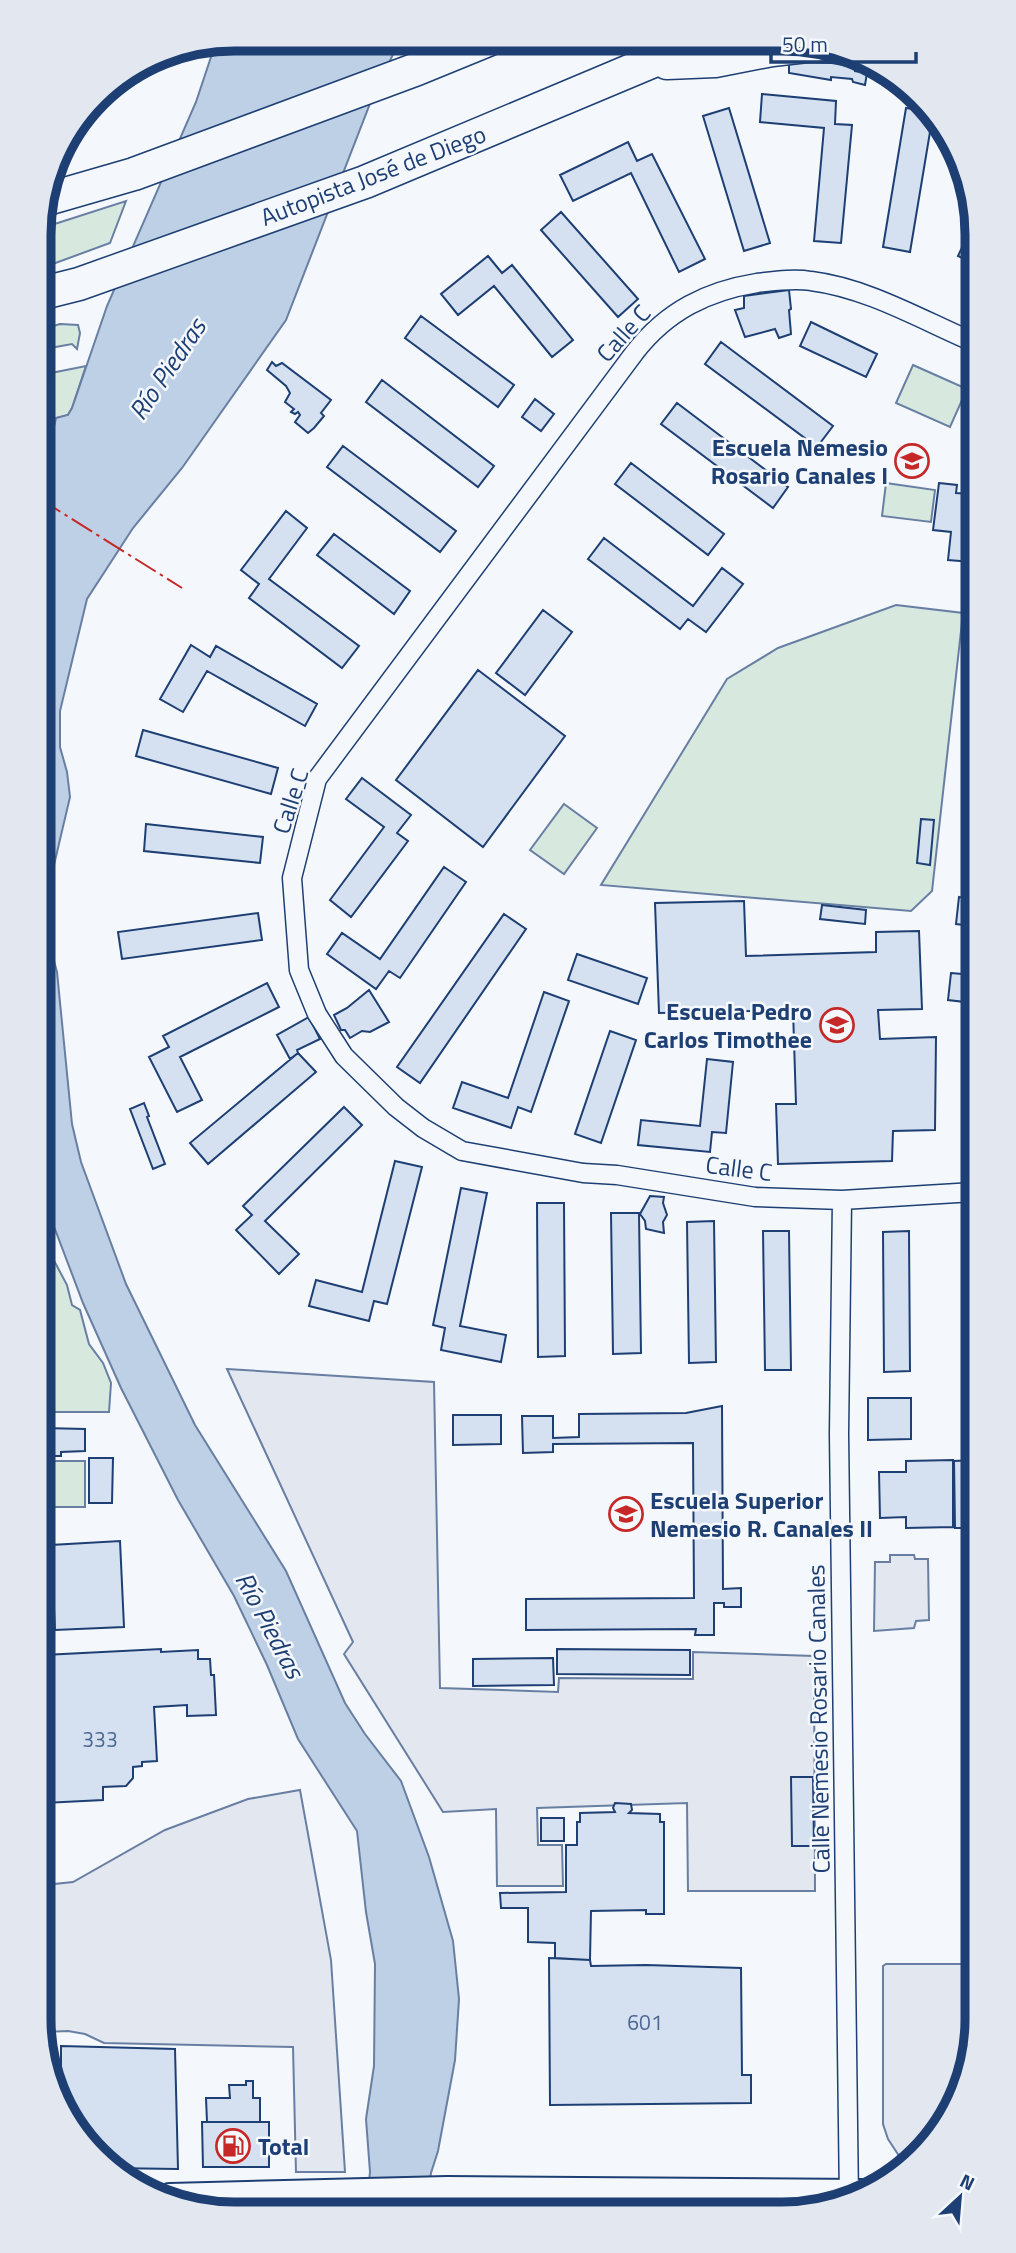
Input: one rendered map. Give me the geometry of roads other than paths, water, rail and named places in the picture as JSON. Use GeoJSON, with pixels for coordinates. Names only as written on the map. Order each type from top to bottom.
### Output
{"type":"FeatureCollection","features":[{"type":"Feature","properties":{"kind":"highway"},"geometry":{"type":"LineString","coordinates":[[55,197],[134,174],[461,51]]}},
{"type":"Feature","properties":{"kind":"highway","name":"Autopista José de Diego"},"geometry":{"type":"LineString","coordinates":[[51,291],[79,284],[365,181],[678,51]]}},
{"type":"Feature","properties":{"kind":"highway"},"geometry":{"type":"LineString","coordinates":[[648,64],[715,61],[767,51]]}},
{"type":"Feature","properties":{"kind":"main road"},"geometry":{"type":"LineString","coordinates":[[193,2198],[447,2191],[827,2197]]}},
{"type":"Feature","properties":{"kind":"street","name":"Calle C"},"geometry":{"type":"LineString","coordinates":[[965,338],[871,298],[810,281],[774,281],[730,287],[678,310],[635,352],[317,779],[292,878],[299,970],[317,1014],[344,1056],[396,1107],[423,1128],[462,1151],[583,1173],[617,1175],[755,1197],[842,1200],[965,1193]]}},
{"type":"Feature","properties":{"kind":"street","name":"Calle Nemesio Rosario Canales"},"geometry":{"type":"LineString","coordinates":[[842,1200],[839,1434],[853,2188]]}},
{"type":"Feature","properties":{"kind":"water","name":"Río Piedras"},"geometry":{"type":"Polygon","coordinates":[[[395,51],[373,96],[286,320],[182,468],[133,528],[87,599],[60,711],[60,747],[70,797],[51,878],[51,440],[56,418],[68,415],[72,408],[107,306],[196,102],[213,52],[395,51]]]}},
{"type":"Feature","properties":{"kind":"water","name":"Río Piedras"},"geometry":{"type":"Polygon","coordinates":[[[51,950],[57,972],[72,1124],[81,1162],[126,1284],[195,1425],[286,1571],[345,1703],[401,1781],[429,1857],[453,1941],[459,1999],[455,2060],[426,2202],[367,2202],[370,2172],[366,2119],[374,2066],[375,1964],[357,1831],[298,1739],[234,1596],[178,1500],[121,1388],[83,1303],[51,1219],[51,950]]]}},
{"type":"Feature","properties":{"kind":"place","name":"Escuela Nemesio Rosario Canales I"},"geometry":{"type":"Point","coordinates":[912,461]}},
{"type":"Feature","properties":{"kind":"place","name":"Escuela Pedro Carlos Timothee"},"geometry":{"type":"Point","coordinates":[837,1025]}},
{"type":"Feature","properties":{"kind":"place","name":"Escuela Superior Nemesio R. Canales II"},"geometry":{"type":"Point","coordinates":[626,1514]}},
{"type":"Feature","properties":{"kind":"place","name":"Total"},"geometry":{"type":"Point","coordinates":[233,2146]}}]}
